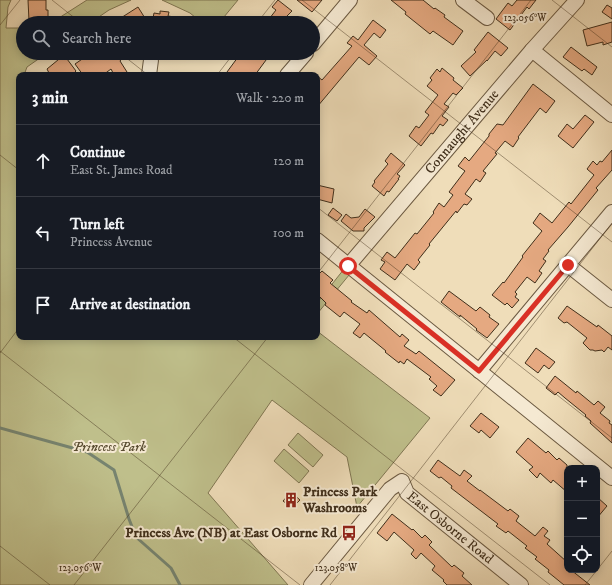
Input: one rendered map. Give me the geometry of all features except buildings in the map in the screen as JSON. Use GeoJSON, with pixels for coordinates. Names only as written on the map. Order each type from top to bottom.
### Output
{"type":"FeatureCollection","features":[{"type":"Feature","properties":{"kind":"street"},"geometry":{"type":"LineString","coordinates":[[320,36],[350,0]]}},
{"type":"Feature","properties":{"kind":"street"},"geometry":{"type":"LineString","coordinates":[[463,0],[487,18]]}},
{"type":"Feature","properties":{"kind":"street","name":"Connaught Avenue"},"geometry":{"type":"LineString","coordinates":[[348,266],[532,50],[577,0]]}},
{"type":"Feature","properties":{"kind":"street"},"geometry":{"type":"LineString","coordinates":[[532,50],[612,115]]}},
{"type":"Feature","properties":{"kind":"street"},"geometry":{"type":"LineString","coordinates":[[149,72],[151,60]]}},
{"type":"Feature","properties":{"kind":"street"},"geometry":{"type":"LineString","coordinates":[[290,72],[300,60]]}},
{"type":"Feature","properties":{"kind":"street"},"geometry":{"type":"LineString","coordinates":[[479,371],[612,212]]}},
{"type":"Feature","properties":{"kind":"street"},"geometry":{"type":"LineString","coordinates":[[320,243],[612,478]]}},
{"type":"Feature","properties":{"kind":"street"},"geometry":{"type":"LineString","coordinates":[[568,265],[612,300]]}},
{"type":"Feature","properties":{"kind":"street","name":"East Osborne Road"},"geometry":{"type":"LineString","coordinates":[[311,585],[390,489],[402,481],[407,493],[521,585]]}},
{"type":"Feature","properties":{"kind":"green space","name":"Princess Park"},"geometry":{"type":"Polygon","coordinates":[[[0,0],[11,0],[8,7],[6,28],[16,28],[16,60],[37,60],[27,67],[25,72],[16,72],[16,340],[320,340],[320,333],[430,418],[357,507],[347,457],[272,400],[208,493],[288,585],[0,585],[0,0]]]}},
{"type":"Feature","properties":{"kind":"green space"},"geometry":{"type":"Polygon","coordinates":[[[87,0],[131,0],[109,10],[100,16],[62,16],[87,0]]]}},
{"type":"Feature","properties":{"kind":"green space"},"geometry":{"type":"Polygon","coordinates":[[[162,0],[238,0],[225,16],[194,16],[162,0]]]}},
{"type":"Feature","properties":{"kind":"green space"},"geometry":{"type":"Polygon","coordinates":[[[348,264],[354,269],[320,310],[320,299],[348,264]]]}},
{"type":"Feature","properties":{"kind":"green space"},"geometry":{"type":"Polygon","coordinates":[[[298,433],[323,455],[313,467],[288,445],[298,433]]]}},
{"type":"Feature","properties":{"kind":"green space"},"geometry":{"type":"Polygon","coordinates":[[[284,449],[309,471],[299,483],[274,461],[284,449]]]}},
{"type":"Feature","properties":{"kind":"waterway"},"geometry":{"type":"LineString","coordinates":[[0,428],[87,452],[114,470],[136,537],[171,568],[180,585]]}},
{"type":"Feature","properties":{"kind":"place","name":"Princess Park Washrooms"},"geometry":{"type":"Point","coordinates":[291,500]}},
{"type":"Feature","properties":{"kind":"place","name":"Princess Ave (NB) at East Osborne Rd"},"geometry":{"type":"Point","coordinates":[349,533]}},
{"type":"Feature","properties":{"kind":"route"},"geometry":{"type":"LineString","coordinates":[[348,266],[479,371],[568,265]]}}]}
